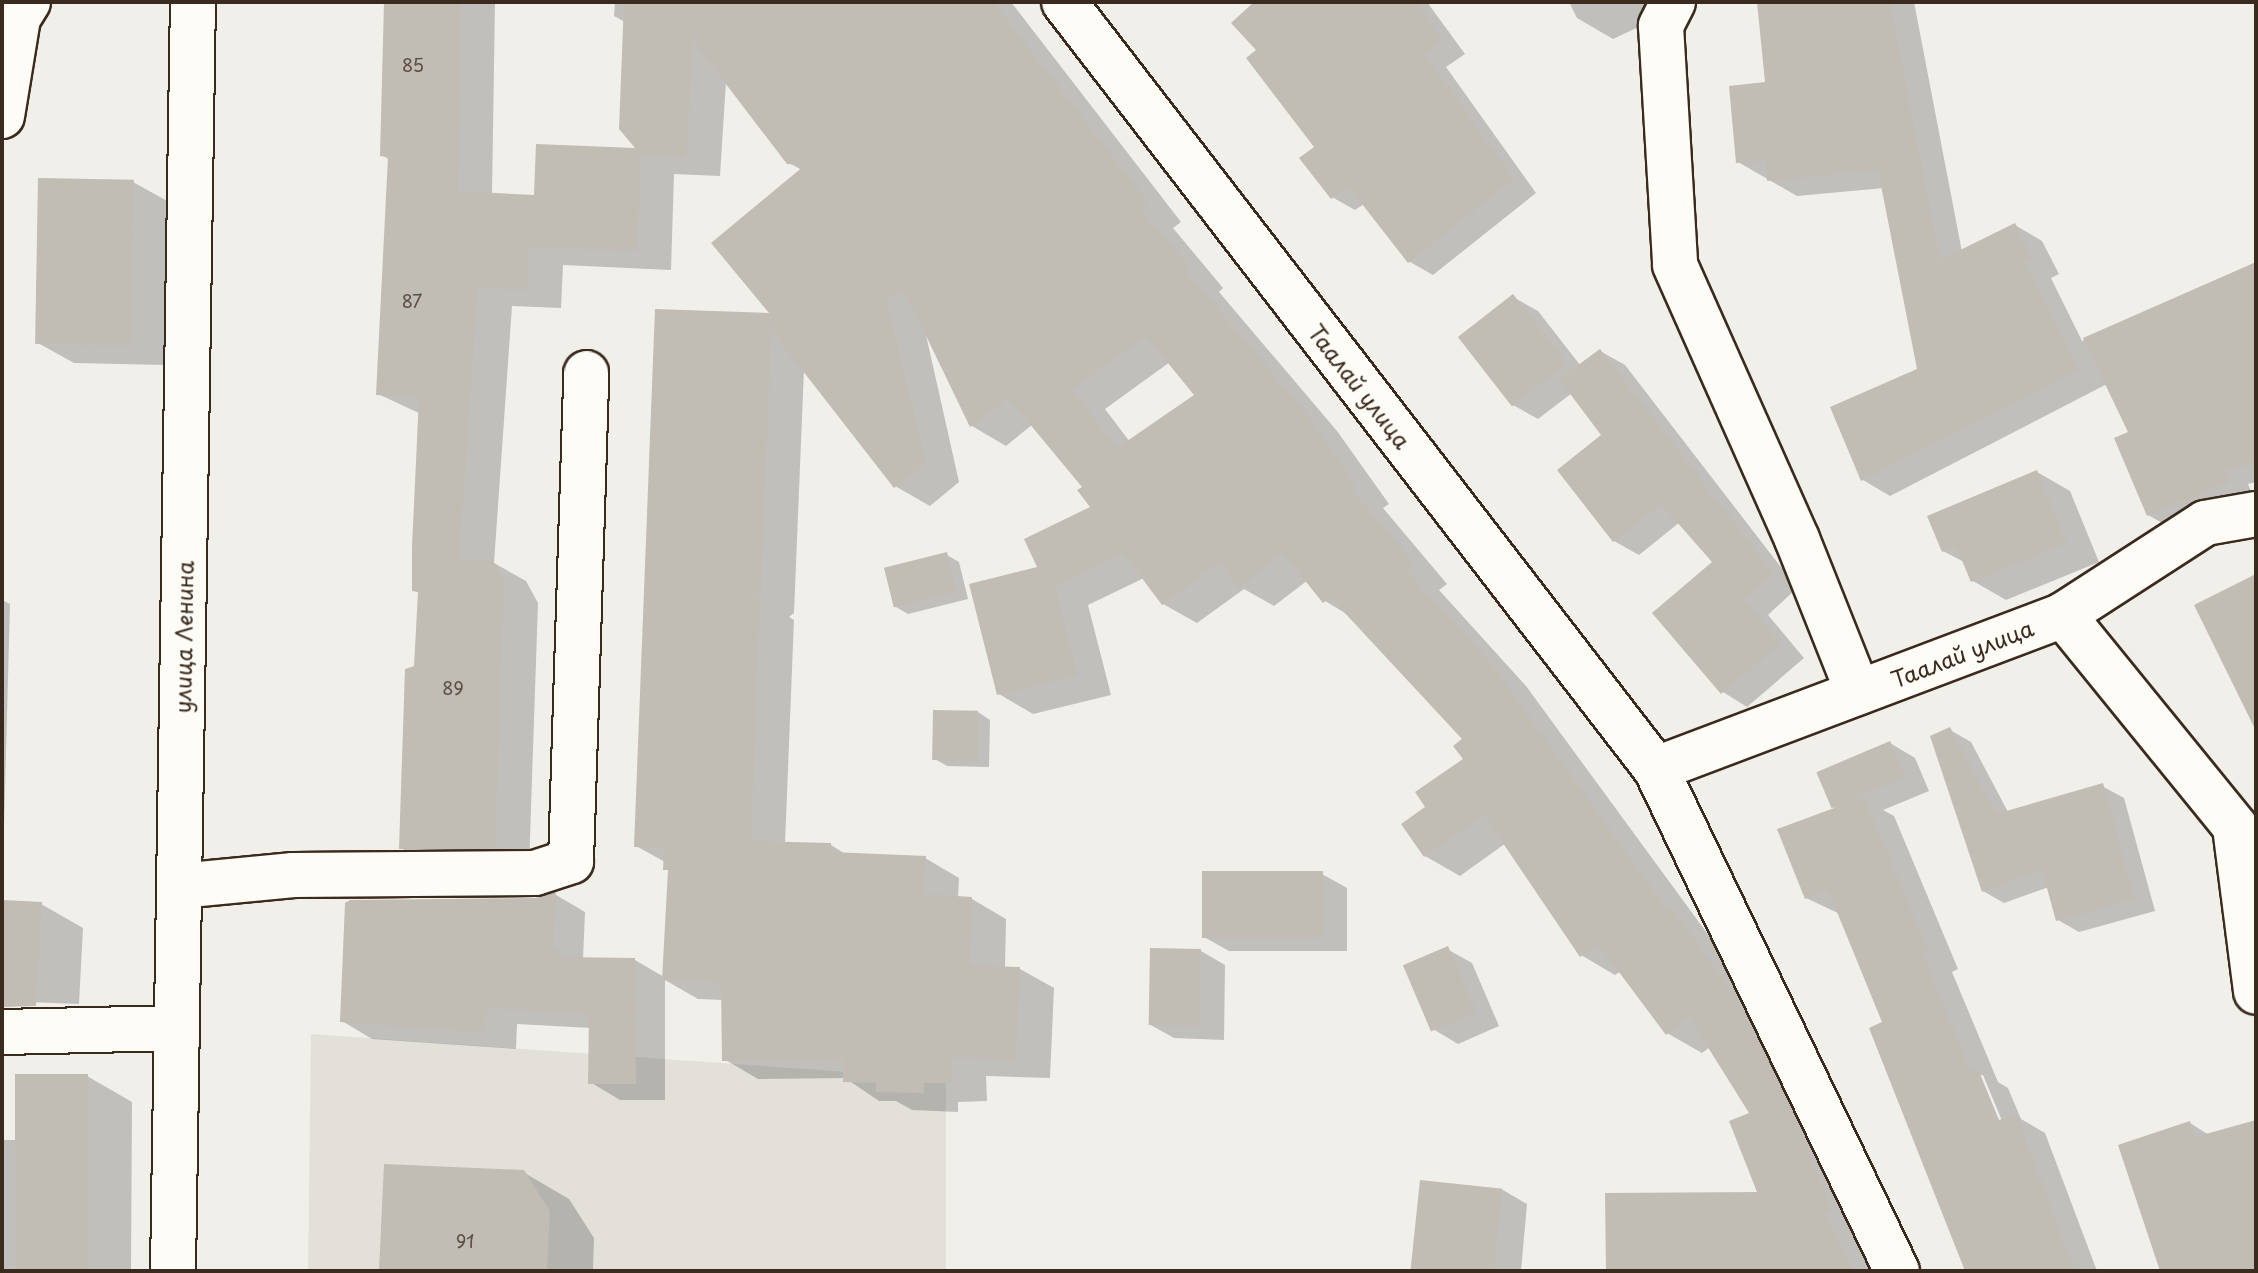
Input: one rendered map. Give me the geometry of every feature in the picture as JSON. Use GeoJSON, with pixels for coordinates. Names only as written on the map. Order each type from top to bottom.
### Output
{"type":"FeatureCollection","features":[{"type":"Feature","properties":{"kind":"street"},"geometry":{"type":"LineString","coordinates":[[2,116],[18,18],[28,2]]}},
{"type":"Feature","properties":{"kind":"street","name":"улица Ленина"},"geometry":{"type":"LineString","coordinates":[[173,1271],[193,2]]}},
{"type":"Feature","properties":{"kind":"street","name":"Таалай улица"},"geometry":{"type":"LineString","coordinates":[[1064,2],[1656,769],[1897,1271]]}},
{"type":"Feature","properties":{"kind":"street"},"geometry":{"type":"LineString","coordinates":[[1673,2],[1661,26],[1675,265],[1797,539],[1858,692]]}},
{"type":"Feature","properties":{"kind":"street"},"geometry":{"type":"LineString","coordinates":[[179,886],[293,875],[535,873],[571,861],[586,373]]}},
{"type":"Feature","properties":{"kind":"street","name":"Таалай улица"},"geometry":{"type":"LineString","coordinates":[[1656,769],[2063,615],[2205,523],[2256,514]]}},
{"type":"Feature","properties":{"kind":"street"},"geometry":{"type":"LineString","coordinates":[[2063,615],[2235,827],[2256,992]]}},
{"type":"Feature","properties":{"kind":"street"},"geometry":{"type":"LineString","coordinates":[[2,1032],[176,1028]]}},
{"type":"Feature","properties":{"kind":"shaded area"},"geometry":{"type":"Polygon","coordinates":[[[311,1034],[946,1079],[946,1271],[308,1271],[311,1034]]]}},
{"type":"Feature","properties":{"kind":"building"},"geometry":{"type":"Polygon","coordinates":[[[384,2],[461,2],[458,191],[534,195],[536,144],[635,148],[619,129],[624,2],[993,2],[1148,202],[1140,208],[1190,268],[1186,271],[1303,409],[1356,484],[1350,488],[1414,563],[1406,570],[1492,664],[1668,911],[1672,908],[1741,1004],[1793,1111],[1832,1211],[1826,1214],[1854,1271],[1606,1271],[1605,1193],[1757,1192],[1729,1121],[1749,1113],[1689,1017],[1666,1035],[1598,944],[1580,957],[1484,815],[1424,857],[1401,824],[1425,807],[1415,792],[1463,759],[1453,746],[1462,739],[1330,597],[1323,603],[1283,553],[1238,588],[1219,563],[1162,605],[1123,553],[1055,586],[1077,676],[997,695],[969,584],[1037,567],[1024,539],[1090,507],[1077,490],[1082,487],[1008,398],[970,427],[904,290],[886,297],[926,463],[894,488],[771,330],[761,593],[752,600],[760,598],[751,841],[831,843],[831,852],[926,856],[924,894],[972,897],[970,965],[1020,967],[1016,1060],[952,1057],[953,1083],[924,1083],[924,1093],[876,1092],[876,1083],[843,1082],[843,1060],[722,1061],[721,983],[662,980],[668,870],[663,870],[664,848],[634,847],[655,309],[769,313],[711,243],[805,165],[787,164],[693,41],[686,158],[641,155],[637,251],[529,247],[527,290],[478,287],[459,559],[492,559],[504,582],[495,848],[399,849],[405,669],[414,666],[418,592],[412,591],[412,547],[419,397],[376,395],[388,157],[380,156],[384,2]],[[1146,336],[1072,389],[1117,448],[1194,395],[1146,336]]]}},
{"type":"Feature","properties":{"kind":"building"},"geometry":{"type":"Polygon","coordinates":[[[1254,2],[1416,2],[1443,40],[1425,54],[1514,179],[1408,263],[1348,186],[1331,199],[1299,158],[1314,147],[1246,58],[1256,50],[1231,23],[1254,2]]]}},
{"type":"Feature","properties":{"kind":"building"},"geometry":{"type":"Polygon","coordinates":[[[1757,2],[1890,2],[1940,260],[2015,223],[2033,258],[2024,262],[2079,369],[1861,481],[1830,407],[1917,369],[1878,170],[1767,181],[1766,161],[1736,163],[1729,86],[1765,82],[1757,2]]]}},
{"type":"Feature","properties":{"kind":"building"},"geometry":{"type":"Polygon","coordinates":[[[38,178],[134,180],[131,346],[35,344],[38,178]]]}},
{"type":"Feature","properties":{"kind":"building"},"geometry":{"type":"Polygon","coordinates":[[[2256,262],[2256,462],[2225,471],[2229,482],[2147,516],[2114,438],[2128,432],[2083,338],[2256,262]]]}},
{"type":"Feature","properties":{"kind":"building"},"geometry":{"type":"Polygon","coordinates":[[[1513,294],[1567,363],[1512,406],[1458,337],[1513,294]]]}},
{"type":"Feature","properties":{"kind":"building"},"geometry":{"type":"Polygon","coordinates":[[[1600,349],[1773,573],[1744,600],[1781,643],[1721,694],[1652,613],[1712,562],[1661,504],[1613,542],[1557,470],[1601,435],[1559,379],[1600,349]]]}},
{"type":"Feature","properties":{"kind":"building"},"geometry":{"type":"Polygon","coordinates":[[[2037,470],[2067,543],[1971,582],[1956,546],[1942,552],[1927,516],[2037,470]]]}},
{"type":"Feature","properties":{"kind":"building"},"geometry":{"type":"Polygon","coordinates":[[[947,552],[957,592],[894,608],[884,568],[947,552]]]}},
{"type":"Feature","properties":{"kind":"building"},"geometry":{"type":"Polygon","coordinates":[[[2256,574],[2256,731],[2194,605],[2256,574]]]}},
{"type":"Feature","properties":{"kind":"building"},"geometry":{"type":"Polygon","coordinates":[[[933,710],[978,711],[977,761],[932,760],[933,710]]]}},
{"type":"Feature","properties":{"kind":"building"},"geometry":{"type":"Polygon","coordinates":[[[1950,727],[1996,814],[2103,783],[2135,899],[2056,921],[2042,870],[1982,892],[1930,736],[1950,727]]]}},
{"type":"Feature","properties":{"kind":"building"},"geometry":{"type":"Polygon","coordinates":[[[1890,741],[1905,777],[1832,808],[1816,772],[1890,741]]]}},
{"type":"Feature","properties":{"kind":"building"},"geometry":{"type":"Polygon","coordinates":[[[1864,797],[1929,952],[1923,955],[1971,1071],[1978,1069],[1999,1120],[2016,1114],[2075,1271],[1965,1271],[1869,1028],[1882,1022],[1828,890],[1805,899],[1777,829],[1864,797]]]}},
{"type":"Feature","properties":{"kind":"building"},"geometry":{"type":"Polygon","coordinates":[[[1202,871],[1323,871],[1323,938],[1202,938],[1202,871]]]}},
{"type":"Feature","properties":{"kind":"building"},"geometry":{"type":"Polygon","coordinates":[[[556,892],[553,950],[559,950],[558,957],[635,958],[636,1084],[588,1084],[589,1014],[487,1008],[486,1033],[340,1022],[345,903],[350,900],[535,898],[556,892]]]}},
{"type":"Feature","properties":{"kind":"building"},"geometry":{"type":"Polygon","coordinates":[[[2,900],[42,902],[36,1006],[2,1007],[2,900]]]}},
{"type":"Feature","properties":{"kind":"building"},"geometry":{"type":"Polygon","coordinates":[[[1448,946],[1476,1012],[1431,1031],[1403,965],[1448,946]]]}},
{"type":"Feature","properties":{"kind":"building"},"geometry":{"type":"Polygon","coordinates":[[[1150,948],[1201,949],[1200,1026],[1149,1025],[1150,948]]]}},
{"type":"Feature","properties":{"kind":"building"},"geometry":{"type":"Polygon","coordinates":[[[15,1074],[88,1074],[88,1271],[15,1271],[15,1074]]]}},
{"type":"Feature","properties":{"kind":"building"},"geometry":{"type":"Polygon","coordinates":[[[2256,1120],[2256,1271],[2160,1271],[2118,1145],[2190,1121],[2195,1137],[2256,1120]]]}},
{"type":"Feature","properties":{"kind":"building"},"geometry":{"type":"Polygon","coordinates":[[[384,1164],[524,1170],[550,1211],[547,1271],[379,1271],[384,1164]]]}},
{"type":"Feature","properties":{"kind":"building"},"geometry":{"type":"Polygon","coordinates":[[[1420,1180],[1503,1189],[1494,1271],[1410,1271],[1420,1180]]]}}]}
